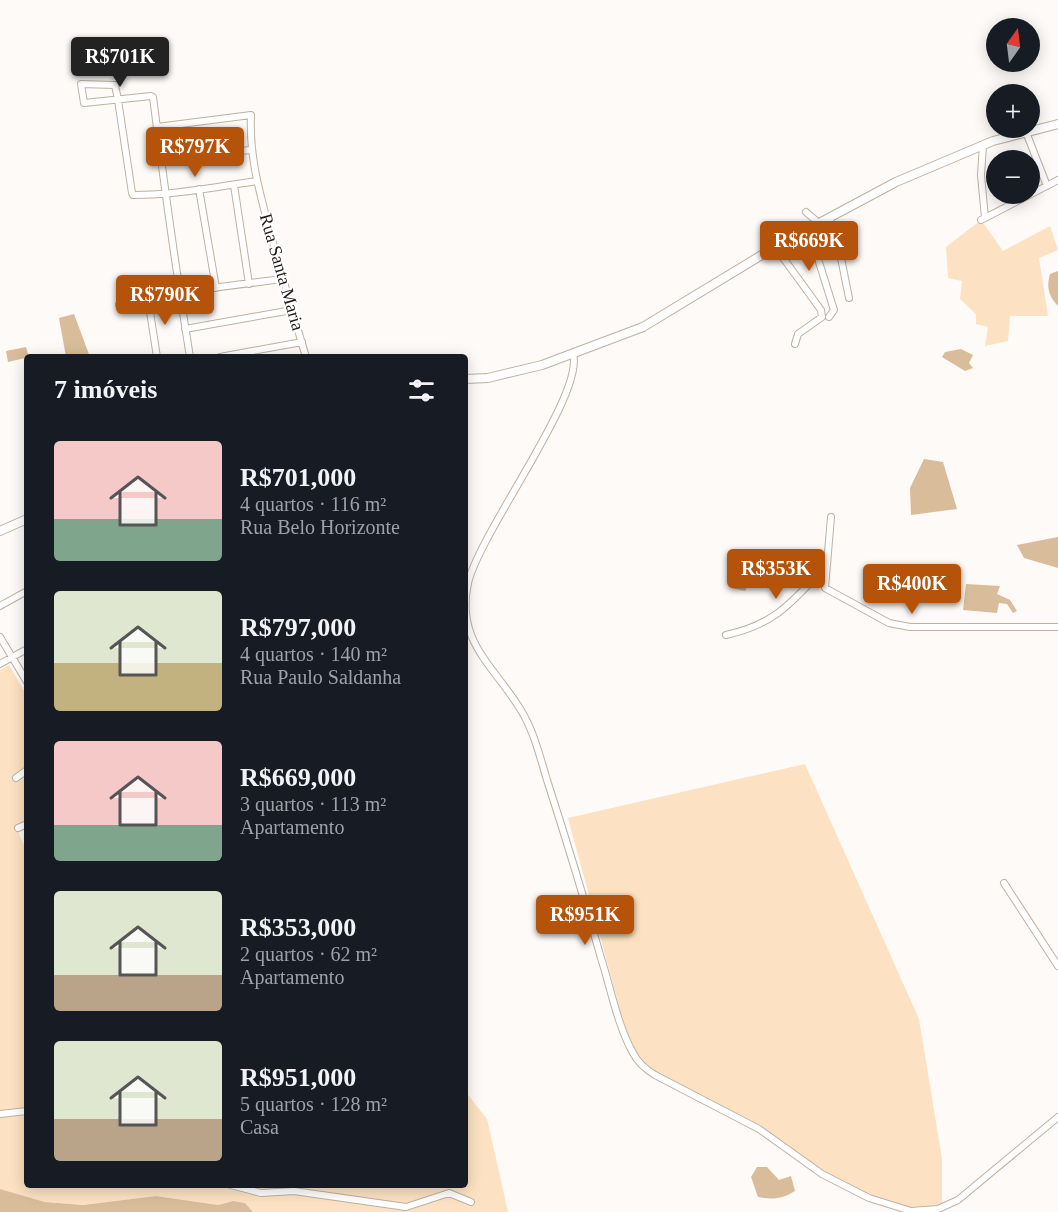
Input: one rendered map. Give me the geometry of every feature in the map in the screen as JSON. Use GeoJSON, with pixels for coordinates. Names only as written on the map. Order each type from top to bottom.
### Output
{"type":"FeatureCollection","features":[{"type":"Feature","properties":{"kind":"street"},"geometry":{"type":"LineString","coordinates":[[189,354],[185,329],[181,292],[167,193],[163,160],[152,97],[118,100],[84,103],[81,84],[115,85],[118,100],[133,195],[167,193],[257,181]]}},
{"type":"Feature","properties":{"kind":"street","name":"Rua Santa Maria"},"geometry":{"type":"LineString","coordinates":[[158,127],[251,116],[250,150],[257,181],[282,279],[305,354]]}},
{"type":"Feature","properties":{"kind":"street"},"geometry":{"type":"LineString","coordinates":[[1040,128],[1058,124]]}},
{"type":"Feature","properties":{"kind":"street"},"geometry":{"type":"LineString","coordinates":[[468,379],[499,375],[573,354],[643,327],[778,246],[896,182],[983,145],[1006,138]]}},
{"type":"Feature","properties":{"kind":"street"},"geometry":{"type":"LineString","coordinates":[[1028,138],[1047,186]]}},
{"type":"Feature","properties":{"kind":"street"},"geometry":{"type":"LineString","coordinates":[[983,145],[981,175],[983,219],[1058,180]]}},
{"type":"Feature","properties":{"kind":"street"},"geometry":{"type":"LineString","coordinates":[[163,160],[250,150]]}},
{"type":"Feature","properties":{"kind":"street"},"geometry":{"type":"LineString","coordinates":[[234,185],[249,284]]}},
{"type":"Feature","properties":{"kind":"street"},"geometry":{"type":"LineString","coordinates":[[199,189],[216,288]]}},
{"type":"Feature","properties":{"kind":"street"},"geometry":{"type":"LineString","coordinates":[[806,212],[820,224]]}},
{"type":"Feature","properties":{"kind":"street"},"geometry":{"type":"LineString","coordinates":[[829,219],[836,233],[849,298]]}},
{"type":"Feature","properties":{"kind":"street"},"geometry":{"type":"LineString","coordinates":[[808,230],[834,310],[829,316]]}},
{"type":"Feature","properties":{"kind":"street"},"geometry":{"type":"LineString","coordinates":[[772,237],[821,310],[822,317],[798,334],[795,344]]}},
{"type":"Feature","properties":{"kind":"street"},"geometry":{"type":"LineString","coordinates":[[119,305],[181,292],[282,279]]}},
{"type":"Feature","properties":{"kind":"street"},"geometry":{"type":"LineString","coordinates":[[148,299],[157,354]]}},
{"type":"Feature","properties":{"kind":"street"},"geometry":{"type":"LineString","coordinates":[[185,329],[292,310]]}},
{"type":"Feature","properties":{"kind":"street"},"geometry":{"type":"LineString","coordinates":[[236,354],[302,342]]}},
{"type":"Feature","properties":{"kind":"street"},"geometry":{"type":"LineString","coordinates":[[468,583],[479,555],[563,402],[575,369],[573,354]]}},
{"type":"Feature","properties":{"kind":"street"},"geometry":{"type":"LineString","coordinates":[[831,517],[824,585],[829,592],[894,624],[910,627],[1058,627]]}},
{"type":"Feature","properties":{"kind":"street"},"geometry":{"type":"LineString","coordinates":[[0,531],[24,520]]}},
{"type":"Feature","properties":{"kind":"street"},"geometry":{"type":"LineString","coordinates":[[726,635],[749,630],[771,620],[794,601],[826,566]]}},
{"type":"Feature","properties":{"kind":"street"},"geometry":{"type":"LineString","coordinates":[[0,606],[24,593]]}},
{"type":"Feature","properties":{"kind":"street"},"geometry":{"type":"LineString","coordinates":[[468,614],[471,637],[478,653],[517,703],[531,732],[578,875],[619,1018],[634,1054],[645,1069],[759,1129],[822,1174],[889,1206],[910,1211],[938,1209],[958,1200],[1058,1117]]}},
{"type":"Feature","properties":{"kind":"street"},"geometry":{"type":"LineString","coordinates":[[0,637],[24,677]]}},
{"type":"Feature","properties":{"kind":"street"},"geometry":{"type":"LineString","coordinates":[[0,664],[24,651]]}},
{"type":"Feature","properties":{"kind":"street"},"geometry":{"type":"LineString","coordinates":[[16,778],[24,773]]}},
{"type":"Feature","properties":{"kind":"street"},"geometry":{"type":"LineString","coordinates":[[18,828],[24,825]]}},
{"type":"Feature","properties":{"kind":"street"},"geometry":{"type":"LineString","coordinates":[[1004,884],[1058,966]]}},
{"type":"Feature","properties":{"kind":"street"},"geometry":{"type":"LineString","coordinates":[[0,1114],[24,1111]]}},
{"type":"Feature","properties":{"kind":"street"},"geometry":{"type":"LineString","coordinates":[[242,1188],[261,1193],[294,1191],[406,1208],[449,1192],[471,1202]]}},
{"type":"Feature","properties":{"kind":"shaded area"},"geometry":{"type":"Polygon","coordinates":[[[981,220],[1003,251],[1050,226],[1058,250],[1039,258],[1048,316],[1010,316],[1008,341],[985,346],[988,327],[976,324],[976,314],[960,299],[962,281],[948,278],[946,247],[981,220]]]}},
{"type":"Feature","properties":{"kind":"shaded area"},"geometry":{"type":"Polygon","coordinates":[[[1058,271],[1058,306],[1050,295],[1048,284],[1050,274],[1058,271]]]}},
{"type":"Feature","properties":{"kind":"shaded area"},"geometry":{"type":"Polygon","coordinates":[[[74,314],[89,354],[65,354],[59,318],[74,314]]]}},
{"type":"Feature","properties":{"kind":"shaded area"},"geometry":{"type":"Polygon","coordinates":[[[26,347],[28,354],[24,354],[24,358],[8,362],[6,351],[26,347]]]}},
{"type":"Feature","properties":{"kind":"shaded area"},"geometry":{"type":"Polygon","coordinates":[[[961,349],[973,355],[969,363],[973,368],[965,371],[942,357],[945,352],[961,349]]]}},
{"type":"Feature","properties":{"kind":"shaded area"},"geometry":{"type":"Polygon","coordinates":[[[924,459],[943,462],[957,509],[911,515],[910,488],[924,459]]]}},
{"type":"Feature","properties":{"kind":"shaded area"},"geometry":{"type":"Polygon","coordinates":[[[1058,537],[1058,568],[1024,558],[1017,545],[1058,537]]]}},
{"type":"Feature","properties":{"kind":"shaded area"},"geometry":{"type":"Polygon","coordinates":[[[730,577],[747,578],[750,582],[745,591],[731,588],[730,577]]]}},
{"type":"Feature","properties":{"kind":"shaded area"},"geometry":{"type":"Polygon","coordinates":[[[966,584],[1000,586],[997,594],[1010,600],[1017,611],[1013,613],[1007,604],[999,603],[997,613],[963,610],[966,584]]]}},
{"type":"Feature","properties":{"kind":"shaded area"},"geometry":{"type":"Polygon","coordinates":[[[9,665],[24,691],[24,823],[16,827],[24,845],[24,1188],[468,1188],[468,1095],[487,1119],[508,1212],[253,1212],[245,1203],[233,1201],[218,1205],[156,1196],[83,1205],[45,1202],[0,1189],[0,670],[9,665]]]}},
{"type":"Feature","properties":{"kind":"shaded area"},"geometry":{"type":"Polygon","coordinates":[[[805,764],[919,1019],[942,1159],[942,1205],[895,1208],[819,1171],[769,1131],[666,1081],[646,1067],[634,1051],[622,1017],[568,818],[805,764]]]}},
{"type":"Feature","properties":{"kind":"shaded area"},"geometry":{"type":"Polygon","coordinates":[[[757,1167],[767,1167],[779,1180],[791,1176],[795,1191],[777,1198],[758,1197],[751,1177],[757,1167]]]}},
{"type":"Feature","properties":{"kind":"shaded area"},"geometry":{"type":"Polygon","coordinates":[[[0,1189],[45,1202],[83,1205],[156,1196],[218,1205],[233,1201],[245,1203],[253,1212],[0,1212],[0,1189]]]}}]}
